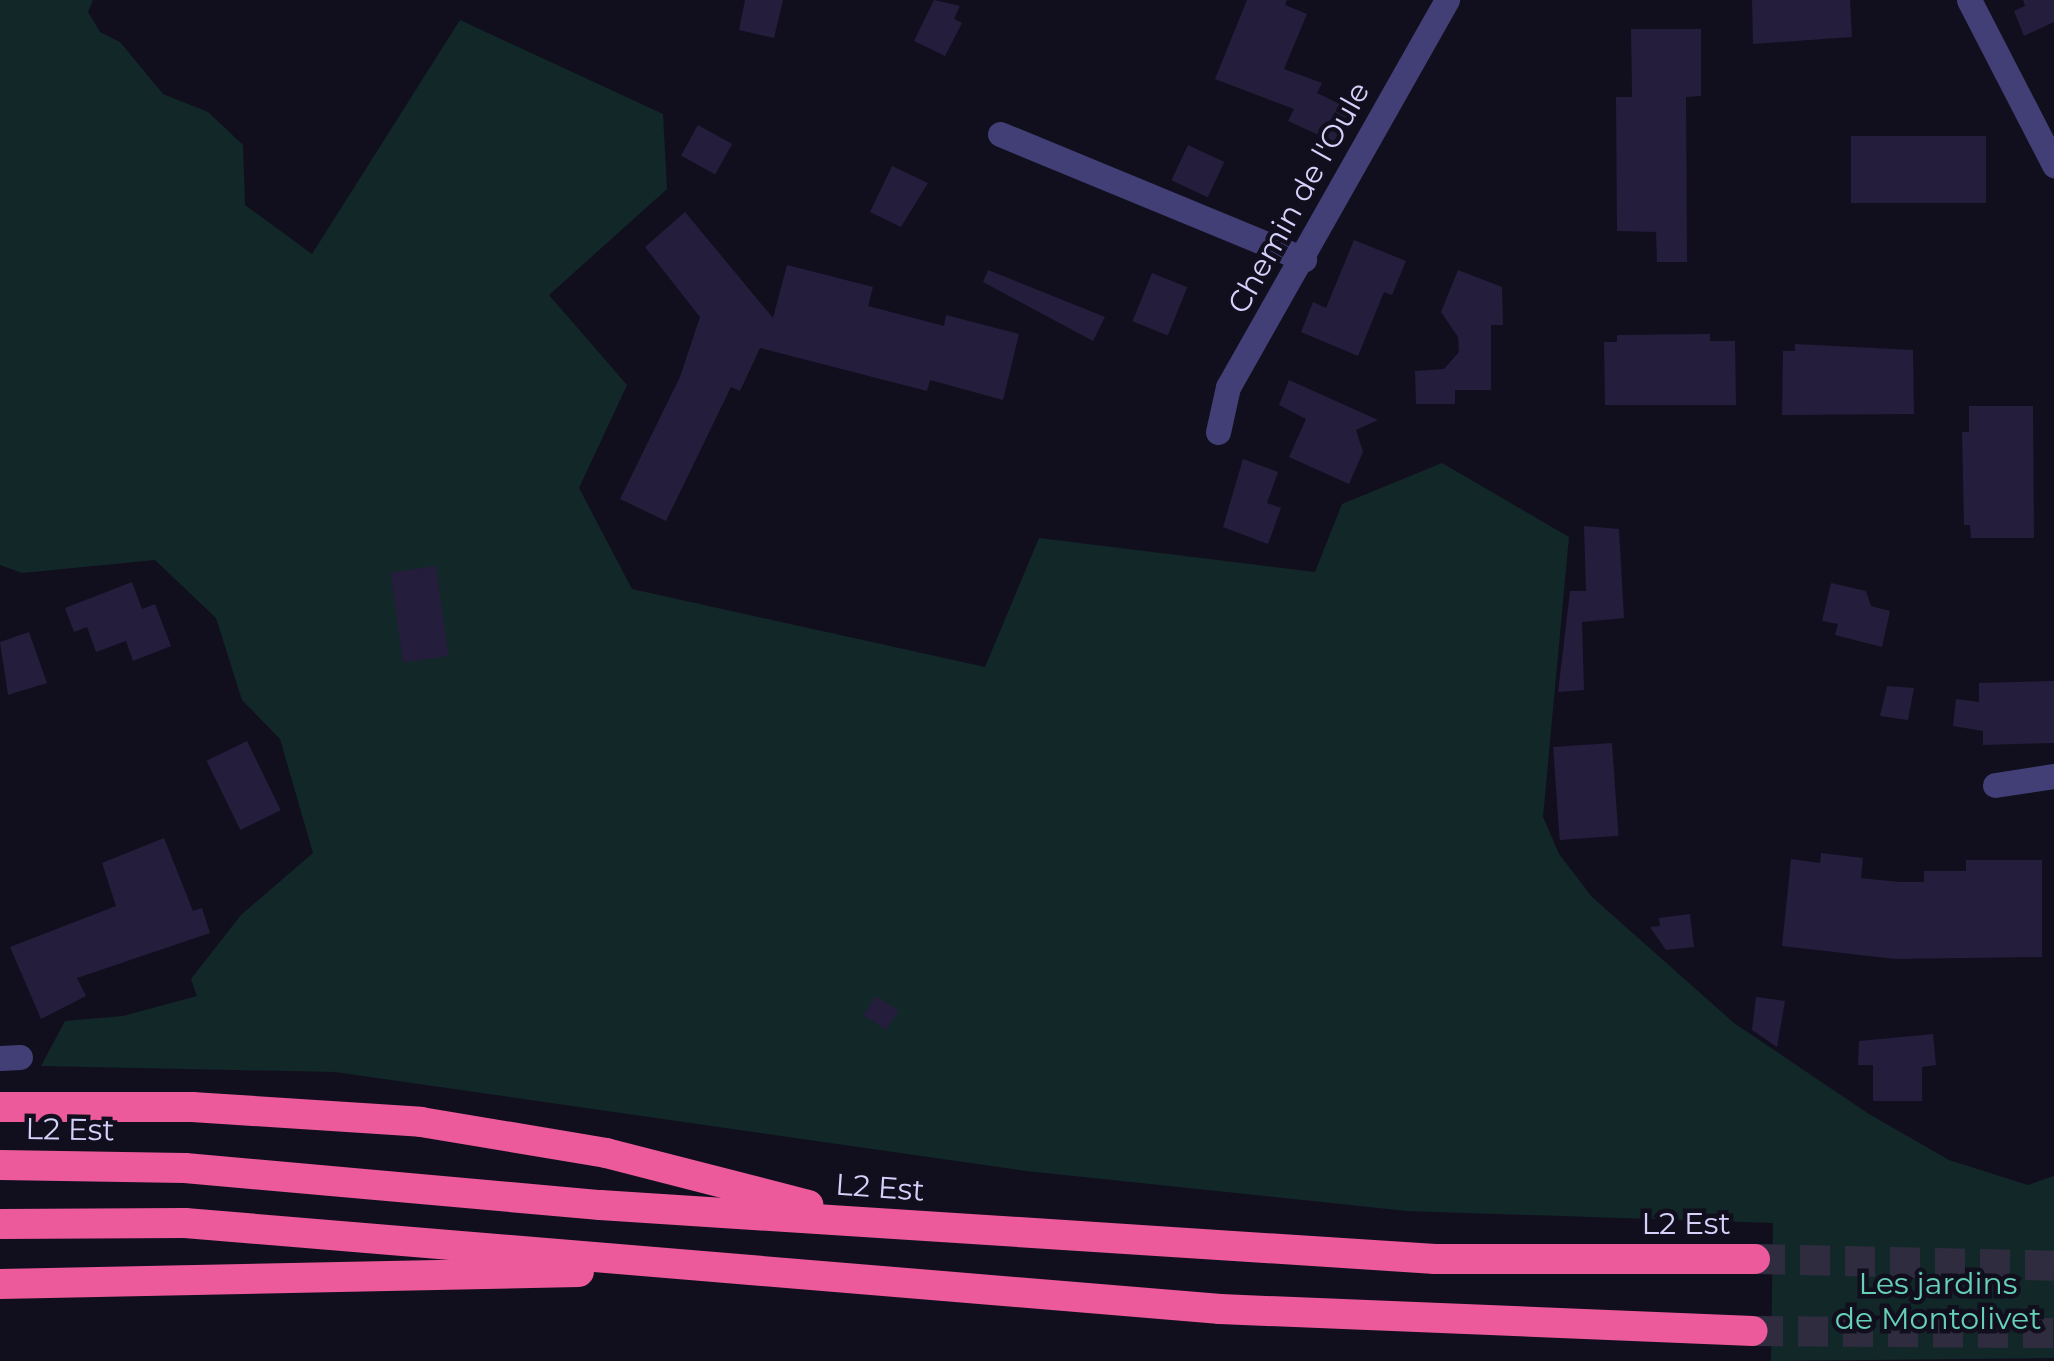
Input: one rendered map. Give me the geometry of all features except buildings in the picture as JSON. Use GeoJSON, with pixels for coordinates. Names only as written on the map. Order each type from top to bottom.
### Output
{"type":"FeatureCollection","features":[{"type":"Feature","properties":{"kind":"highway"},"geometry":{"type":"LineString","coordinates":[[0,1107],[192,1106],[421,1122],[606,1153],[879,1223]]}},
{"type":"Feature","properties":{"kind":"highway","name":"L2 Est"},"geometry":{"type":"LineString","coordinates":[[0,1165],[185,1168],[879,1223],[1435,1259],[1756,1260]]}},
{"type":"Feature","properties":{"kind":"highway"},"geometry":{"type":"LineString","coordinates":[[0,1224],[185,1223],[1220,1309],[1754,1331]]}},
{"type":"Feature","properties":{"kind":"highway"},"geometry":{"type":"LineString","coordinates":[[0,1284],[692,1268]]}},
{"type":"Feature","properties":{"kind":"street","name":"Chemin de l'Oule"},"geometry":{"type":"LineString","coordinates":[[1218,432],[1228,388],[1304,260],[1447,0]]}},
{"type":"Feature","properties":{"kind":"street"},"geometry":{"type":"LineString","coordinates":[[1969,0],[2054,165]]}},
{"type":"Feature","properties":{"kind":"street"},"geometry":{"type":"LineString","coordinates":[[1000,134],[1304,260]]}},
{"type":"Feature","properties":{"kind":"street"},"geometry":{"type":"LineString","coordinates":[[1994,785],[2054,776]]}},
{"type":"Feature","properties":{"kind":"green space","name":"Les jardins de Montolivet"},"geometry":{"type":"Polygon","coordinates":[[[0,0],[93,0],[88,12],[100,32],[120,42],[163,94],[208,112],[243,145],[245,205],[312,254],[460,20],[663,114],[667,189],[549,295],[627,385],[579,488],[632,589],[985,667],[1039,538],[1315,572],[1342,504],[1442,463],[1569,537],[1543,817],[1559,854],[1592,897],[1734,1023],[1869,1114],[1949,1160],[2028,1185],[2054,1176],[2054,1358],[1771,1361],[1773,1223],[1407,1211],[1026,1171],[335,1072],[41,1066],[65,1021],[123,1016],[197,996],[191,979],[241,915],[313,853],[280,739],[242,700],[216,618],[155,560],[22,573],[0,565],[0,0]]]}},
{"type":"Feature","properties":{"kind":"tunnel"},"geometry":{"type":"LineString","coordinates":[[1755,1259],[2054,1266]]}},
{"type":"Feature","properties":{"kind":"tunnel"},"geometry":{"type":"LineString","coordinates":[[1753,1331],[2054,1333]]}}]}
